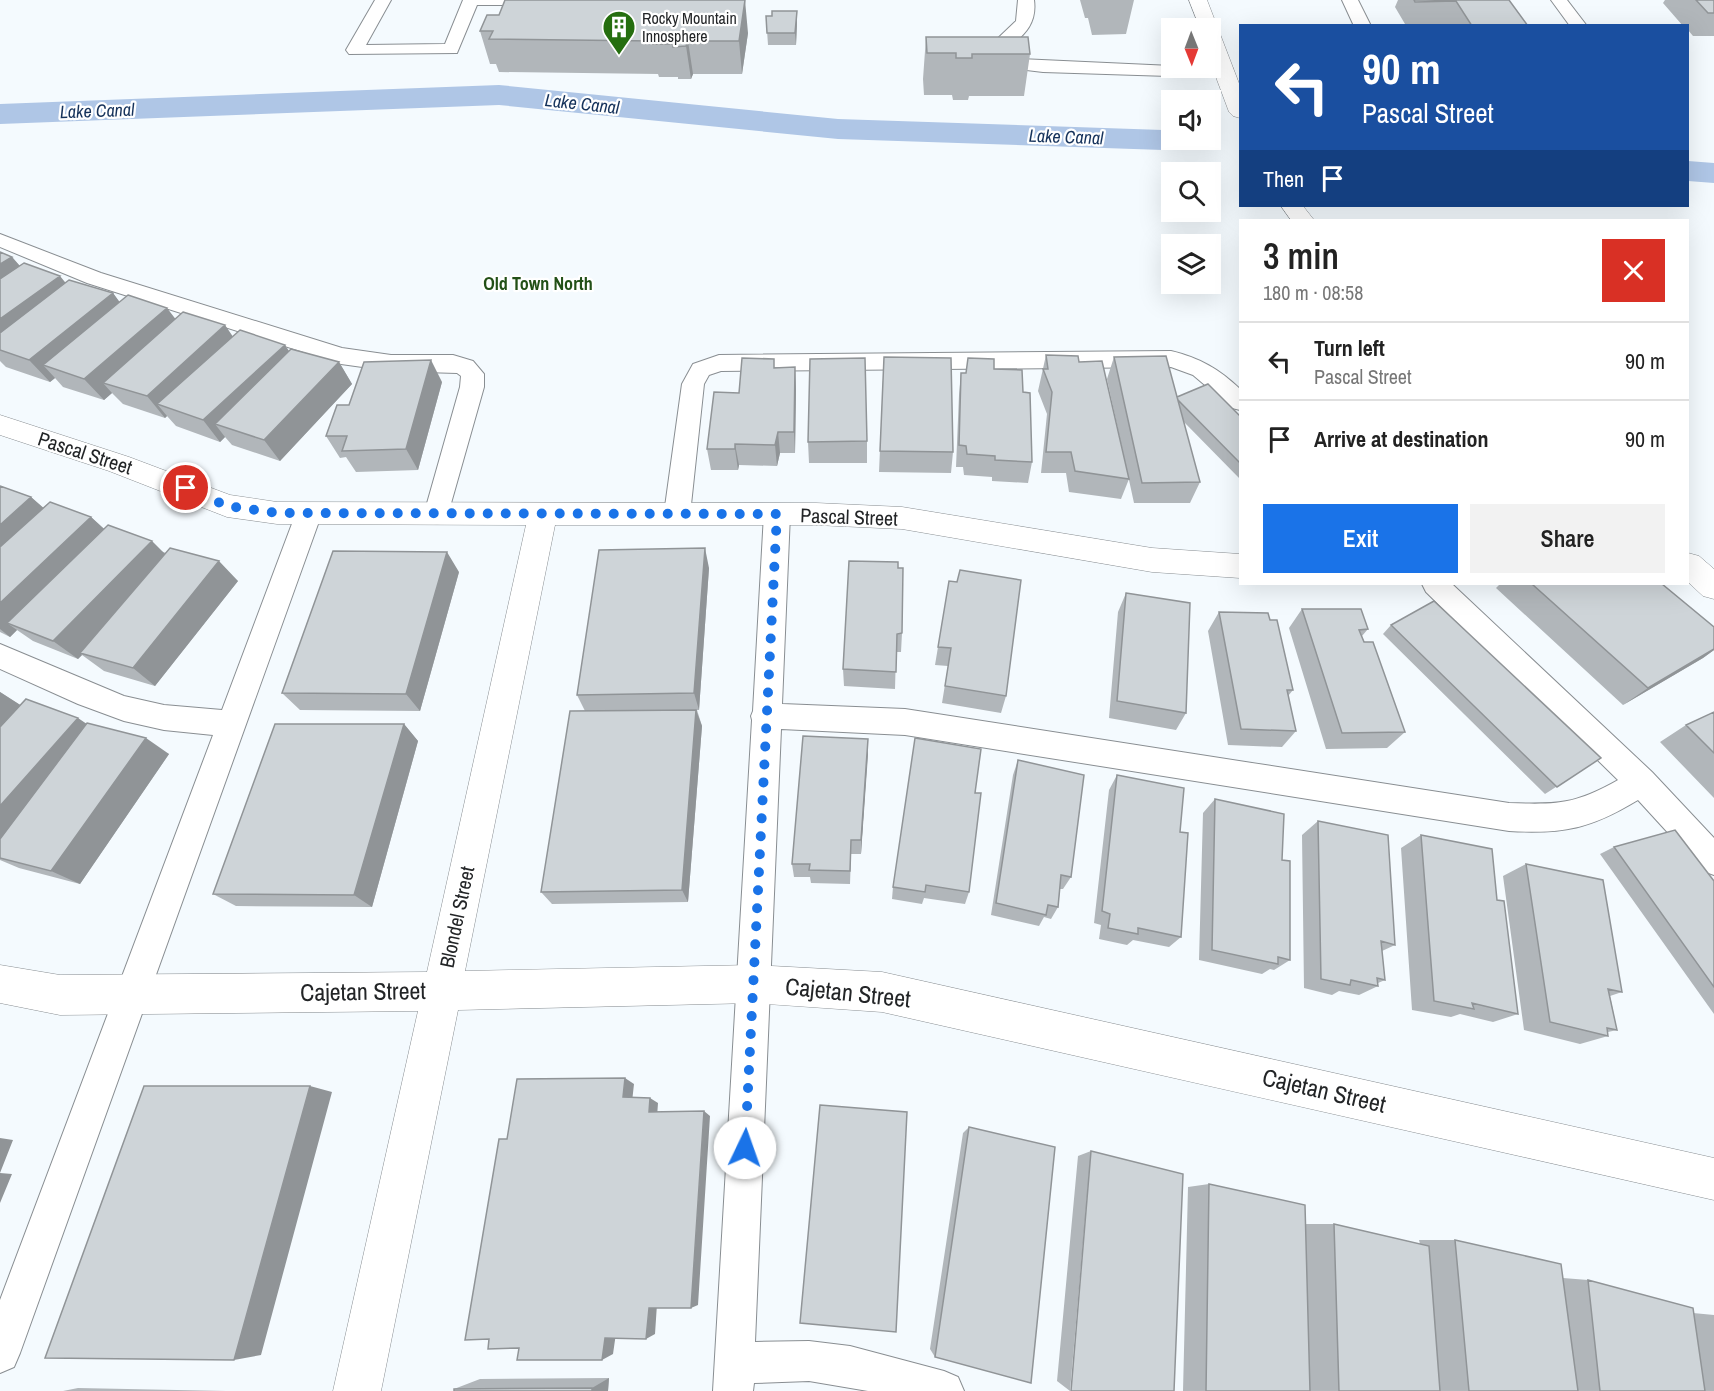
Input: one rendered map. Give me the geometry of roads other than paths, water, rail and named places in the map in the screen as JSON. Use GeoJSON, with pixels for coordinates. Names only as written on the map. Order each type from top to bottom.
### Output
{"type":"FeatureCollection","features":[{"type":"Feature","properties":{"kind":"street"},"geometry":{"type":"LineString","coordinates":[[1198,0],[1205,18]]}},
{"type":"Feature","properties":{"kind":"street"},"geometry":{"type":"LineString","coordinates":[[1221,61],[1239,109]]}},
{"type":"Feature","properties":{"kind":"street","name":"Pascal Street"},"geometry":{"type":"LineString","coordinates":[[0,425],[119,464],[227,506],[277,513],[777,514],[902,518],[1152,560],[1239,566]]}},
{"type":"Feature","properties":{"kind":"street","name":"Blondel Street"},"geometry":{"type":"LineString","coordinates":[[357,1391],[543,514]]}},
{"type":"Feature","properties":{"kind":"street"},"geometry":{"type":"LineString","coordinates":[[1689,566],[1714,587]]}},
{"type":"Feature","properties":{"kind":"street","name":"Cajetan Street"},"geometry":{"type":"LineString","coordinates":[[0,984],[60,995],[442,991],[753,984],[882,992],[1714,1179]]}},
{"type":"Feature","properties":{"kind":"lane"},"geometry":{"type":"LineString","coordinates":[[383,0],[355,50],[451,49],[471,0]]}},
{"type":"Feature","properties":{"kind":"lane"},"geometry":{"type":"LineString","coordinates":[[478,0],[560,0]]}},
{"type":"Feature","properties":{"kind":"lane"},"geometry":{"type":"LineString","coordinates":[[1026,0],[1029,13],[1020,31],[1001,45],[1000,56],[1017,64],[1168,71],[1224,69]]}},
{"type":"Feature","properties":{"kind":"lane"},"geometry":{"type":"LineString","coordinates":[[1350,0],[1362,24]]}},
{"type":"Feature","properties":{"kind":"lane"},"geometry":{"type":"LineString","coordinates":[[1559,0],[1577,24]]}},
{"type":"Feature","properties":{"kind":"lane"},"geometry":{"type":"LineString","coordinates":[[0,240],[94,278],[341,356],[392,363],[453,363],[465,367],[472,374],[472,387],[437,514]]}},
{"type":"Feature","properties":{"kind":"lane"},"geometry":{"type":"LineString","coordinates":[[677,514],[693,384],[701,370],[719,363],[1171,359],[1191,362],[1212,376],[1239,401]]}},
{"type":"Feature","properties":{"kind":"lane"},"geometry":{"type":"LineString","coordinates":[[0,1353],[309,513]]}},
{"type":"Feature","properties":{"kind":"lane"},"geometry":{"type":"LineString","coordinates":[[777,514],[765,716],[734,1377],[809,1361],[850,1366],[944,1391]]}},
{"type":"Feature","properties":{"kind":"lane"},"geometry":{"type":"LineString","coordinates":[[1436,585],[1641,782],[1714,860]]}},
{"type":"Feature","properties":{"kind":"lane"},"geometry":{"type":"LineString","coordinates":[[0,656],[111,704],[140,713],[175,719],[232,723]]}},
{"type":"Feature","properties":{"kind":"lane"},"geometry":{"type":"LineString","coordinates":[[765,716],[905,722],[1509,817],[1540,818],[1578,814],[1609,801],[1641,782]]}},
{"type":"Feature","properties":{"kind":"waterway","name":"Lake Canal"},"geometry":{"type":"LineString","coordinates":[[0,114],[499,95],[838,129],[1161,140]]}},
{"type":"Feature","properties":{"kind":"waterway","name":"Lake Canal"},"geometry":{"type":"LineString","coordinates":[[1689,171],[1714,173]]}},
{"type":"Feature","properties":{"kind":"place","name":"Rocky Mountain Innosphere"},"geometry":{"type":"Point","coordinates":[619,56]}},
{"type":"Feature","properties":{"kind":"district","name":"Old Town North"},"geometry":{"type":"Point","coordinates":[538,284]}}]}
